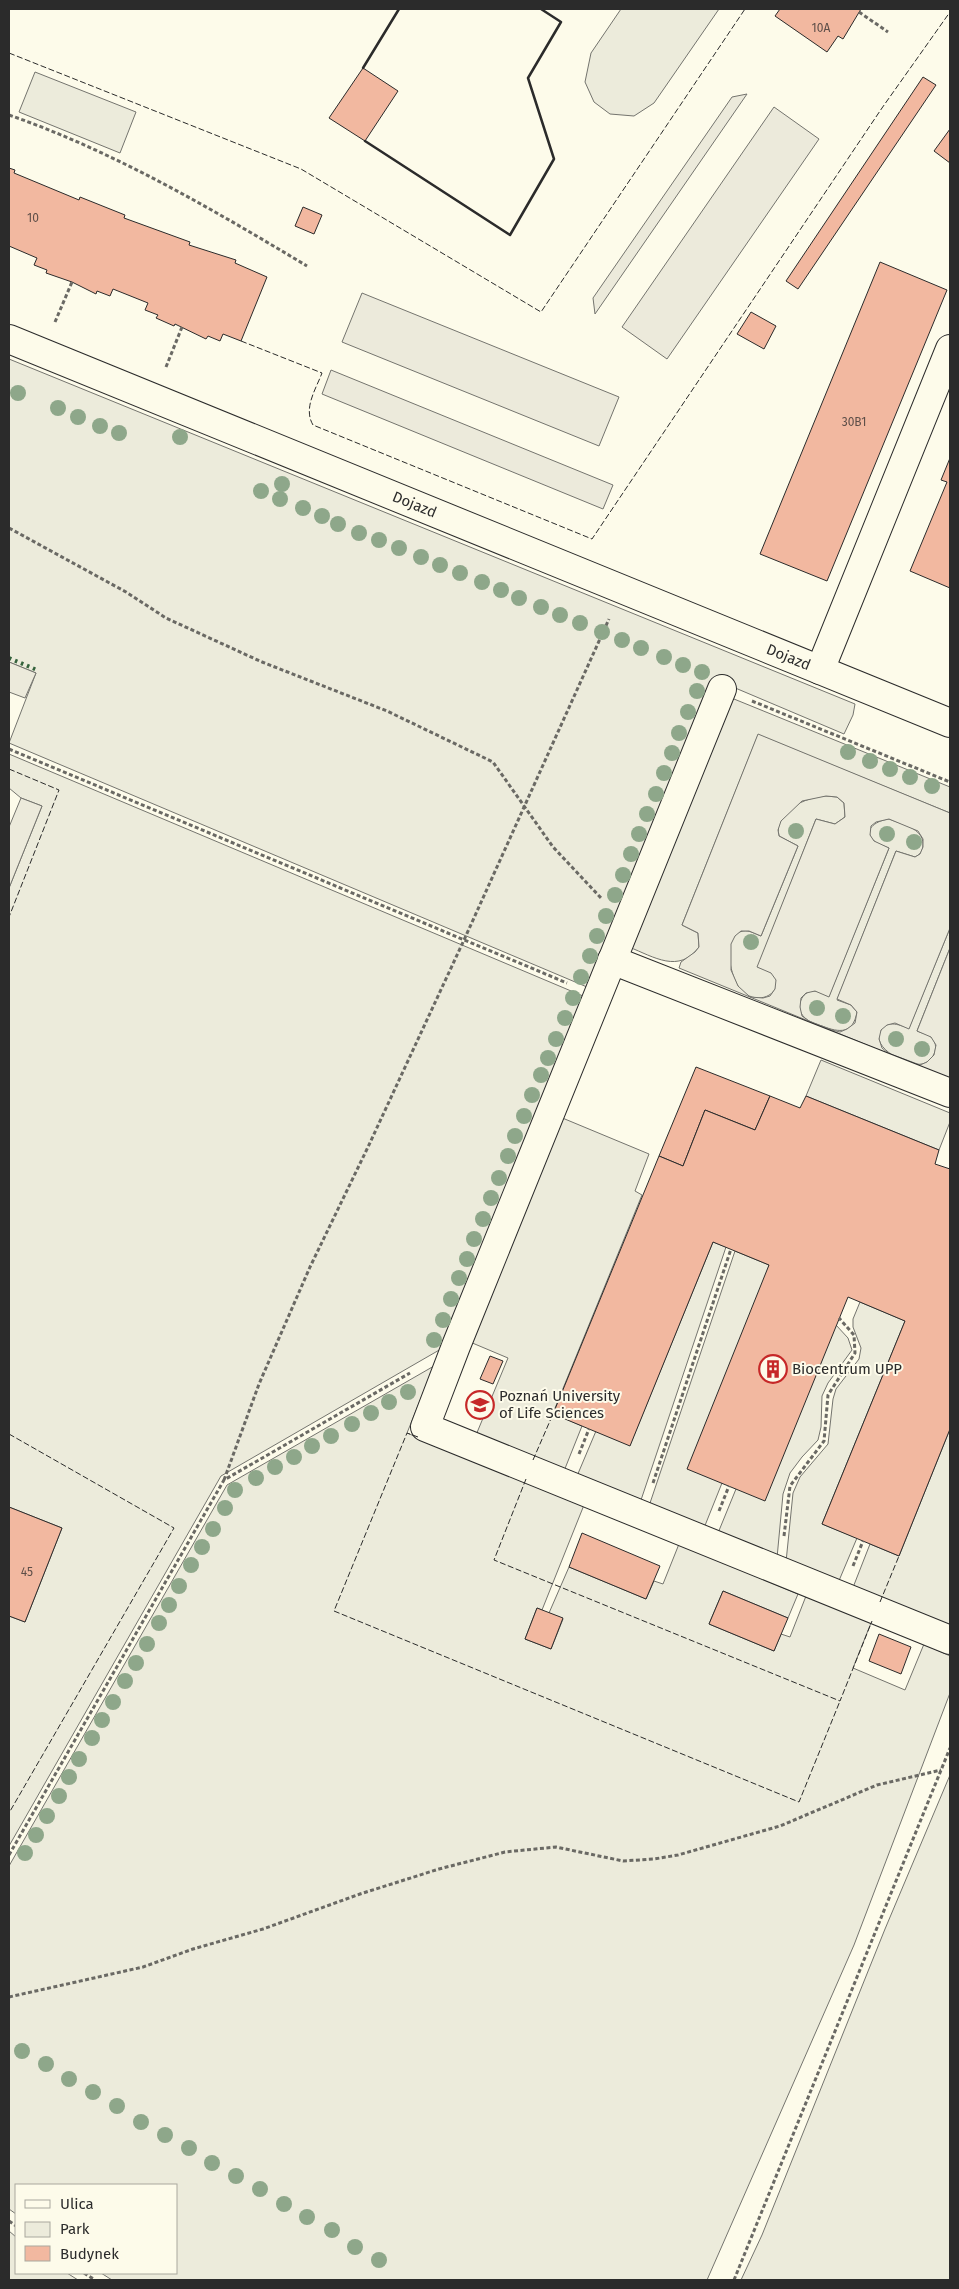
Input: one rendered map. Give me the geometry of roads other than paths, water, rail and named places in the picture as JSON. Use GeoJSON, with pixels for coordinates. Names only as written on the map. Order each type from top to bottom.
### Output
{"type":"FeatureCollection","features":[{"type":"Feature","properties":{"kind":"street","name":"Dojazd"},"geometry":{"type":"LineString","coordinates":[[9,339],[950,722]]}},
{"type":"Feature","properties":{"kind":"street","name":"Dojazd"},"geometry":{"type":"LineString","coordinates":[[820,670],[950,349]]}},
{"type":"Feature","properties":{"kind":"street"},"geometry":{"type":"LineString","coordinates":[[722,689],[425,1427],[950,1640]]}},
{"type":"Feature","properties":{"kind":"street"},"geometry":{"type":"LineString","coordinates":[[612,960],[950,1093]]}},
{"type":"Feature","properties":{"kind":"place","name":"Biocentrum UPP"},"geometry":{"type":"Point","coordinates":[773,1369]}},
{"type":"Feature","properties":{"kind":"place","name":"Poznań University of Life Sciences"},"geometry":{"type":"Point","coordinates":[480,1405]}}]}
